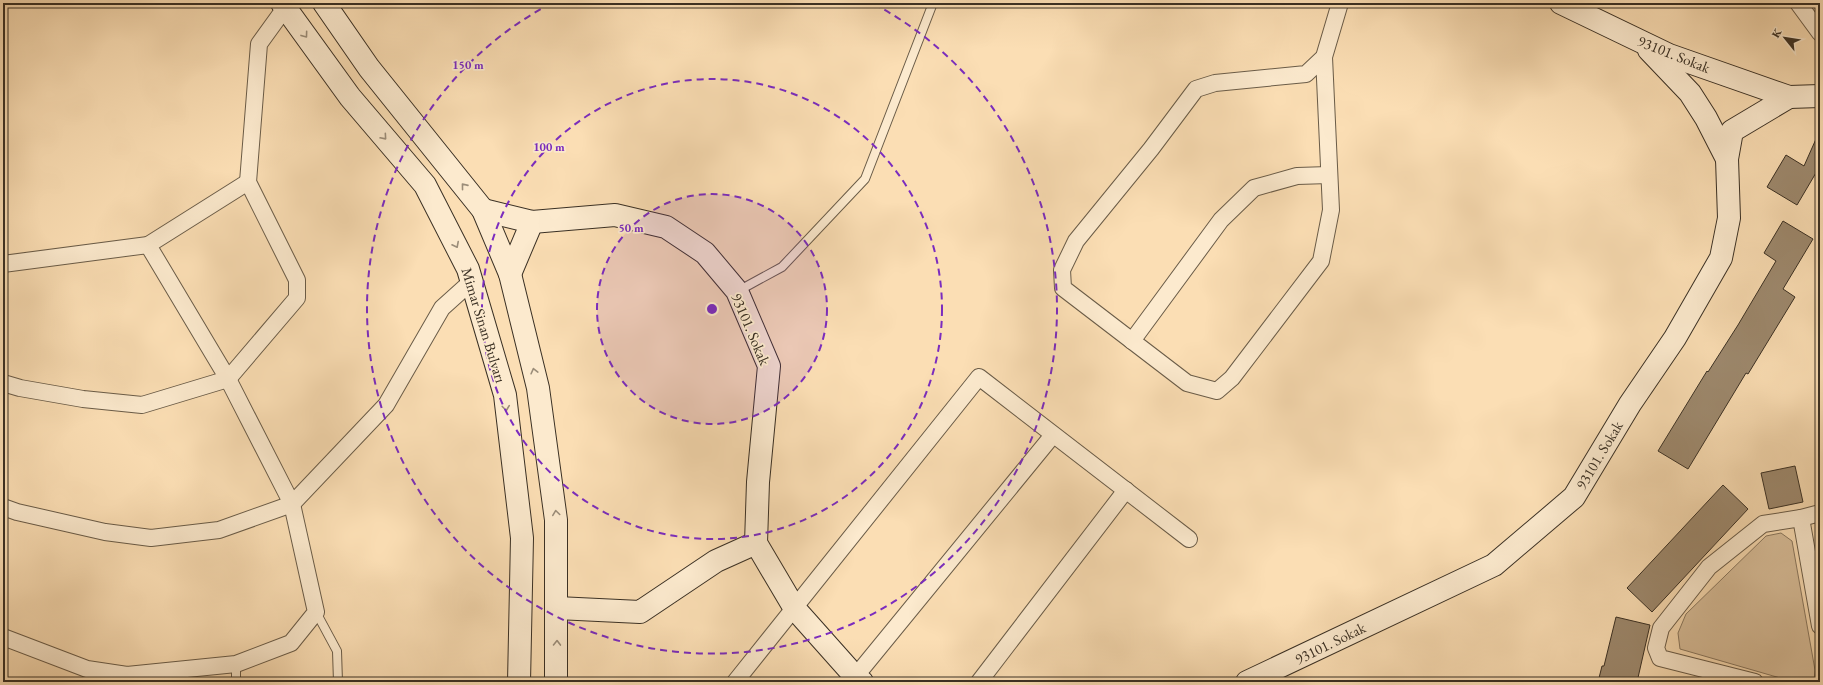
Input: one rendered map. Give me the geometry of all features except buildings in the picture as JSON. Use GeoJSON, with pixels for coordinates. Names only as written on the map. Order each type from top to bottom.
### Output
{"type":"FeatureCollection","features":[{"type":"Feature","properties":{"kind":"street"},"geometry":{"type":"LineString","coordinates":[[324,3],[369,68],[483,210],[510,274],[538,388],[556,520],[556,682]]}},
{"type":"Feature","properties":{"kind":"street"},"geometry":{"type":"LineString","coordinates":[[1324,57],[1306,74],[1215,83],[1196,89],[1151,149],[1076,241],[1062,270],[1063,288],[1187,383],[1217,391],[1232,378],[1321,261],[1331,210],[1324,57],[1340,3]]}},
{"type":"Feature","properties":{"kind":"street","name":"93101. Sokak"},"geometry":{"type":"LineString","coordinates":[[1561,3],[1669,54],[1790,97],[1820,96]]}},
{"type":"Feature","properties":{"kind":"street"},"geometry":{"type":"LineString","coordinates":[[1798,3],[1820,33]]}},
{"type":"Feature","properties":{"kind":"street"},"geometry":{"type":"LineString","coordinates":[[3,383],[20,388],[83,399],[142,405],[228,379],[297,298],[297,280],[248,182],[259,44],[283,5]]}},
{"type":"Feature","properties":{"kind":"street","name":"Mimar Sinan Bulvarı"},"geometry":{"type":"LineString","coordinates":[[283,5],[350,97],[425,186],[468,269],[504,395],[522,538],[519,682]]}},
{"type":"Feature","properties":{"kind":"street"},"geometry":{"type":"LineString","coordinates":[[1637,39],[1690,93],[1706,118],[1726,159]]}},
{"type":"Feature","properties":{"kind":"street","name":"93101. Sokak"},"geometry":{"type":"LineString","coordinates":[[1247,682],[1494,565],[1574,497],[1630,404],[1675,338],[1721,258],[1729,218],[1726,159],[1732,131],[1790,97]]}},
{"type":"Feature","properties":{"kind":"street"},"geometry":{"type":"LineString","coordinates":[[1132,341],[1221,220],[1254,188],[1297,176],[1329,175]]}},
{"type":"Feature","properties":{"kind":"street"},"geometry":{"type":"LineString","coordinates":[[3,264],[148,245],[248,182]]}},
{"type":"Feature","properties":{"kind":"street","name":"93101. Sokak"},"geometry":{"type":"LineString","coordinates":[[483,210],[532,222],[615,215],[666,227],[705,253],[737,291],[769,366],[758,482],[756,543]]}},
{"type":"Feature","properties":{"kind":"street"},"geometry":{"type":"LineString","coordinates":[[510,274],[532,222]]}},
{"type":"Feature","properties":{"kind":"street"},"geometry":{"type":"LineString","coordinates":[[3,637],[87,669],[127,675],[134,678],[236,664],[291,643],[316,612],[292,504],[228,379],[148,245]]}},
{"type":"Feature","properties":{"kind":"street"},"geometry":{"type":"LineString","coordinates":[[3,507],[17,512],[105,532],[151,538],[219,530],[292,504],[386,405],[442,308],[472,281]]}},
{"type":"Feature","properties":{"kind":"street"},"geometry":{"type":"LineString","coordinates":[[735,682],[795,609],[979,377],[1189,539]]}},
{"type":"Feature","properties":{"kind":"street"},"geometry":{"type":"LineString","coordinates":[[557,608],[640,612],[716,561],[756,543],[795,609],[853,679],[1053,435]]}},
{"type":"Feature","properties":{"kind":"street"},"geometry":{"type":"LineString","coordinates":[[979,682],[1126,490]]}},
{"type":"Feature","properties":{"kind":"street"},"geometry":{"type":"LineString","coordinates":[[1755,682],[1660,658],[1656,648],[1661,628],[1709,567],[1763,524],[1801,518],[1820,513]]}},
{"type":"Feature","properties":{"kind":"street"},"geometry":{"type":"LineString","coordinates":[[1801,518],[1820,626]]}},
{"type":"Feature","properties":{"kind":"lane"},"geometry":{"type":"LineString","coordinates":[[737,291],[782,267],[865,179],[933,3]]}},
{"type":"Feature","properties":{"kind":"lane"},"geometry":{"type":"LineString","coordinates":[[316,612],[336,651],[338,682]]}},
{"type":"Feature","properties":{"kind":"lane"},"geometry":{"type":"LineString","coordinates":[[236,664],[236,682]]}},
{"type":"Feature","properties":{"kind":"shaded area"},"geometry":{"type":"Polygon","coordinates":[[[1781,533],[1792,541],[1815,670],[1814,681],[1794,682],[1680,649],[1678,633],[1686,614],[1766,536],[1781,533]]]}}]}
